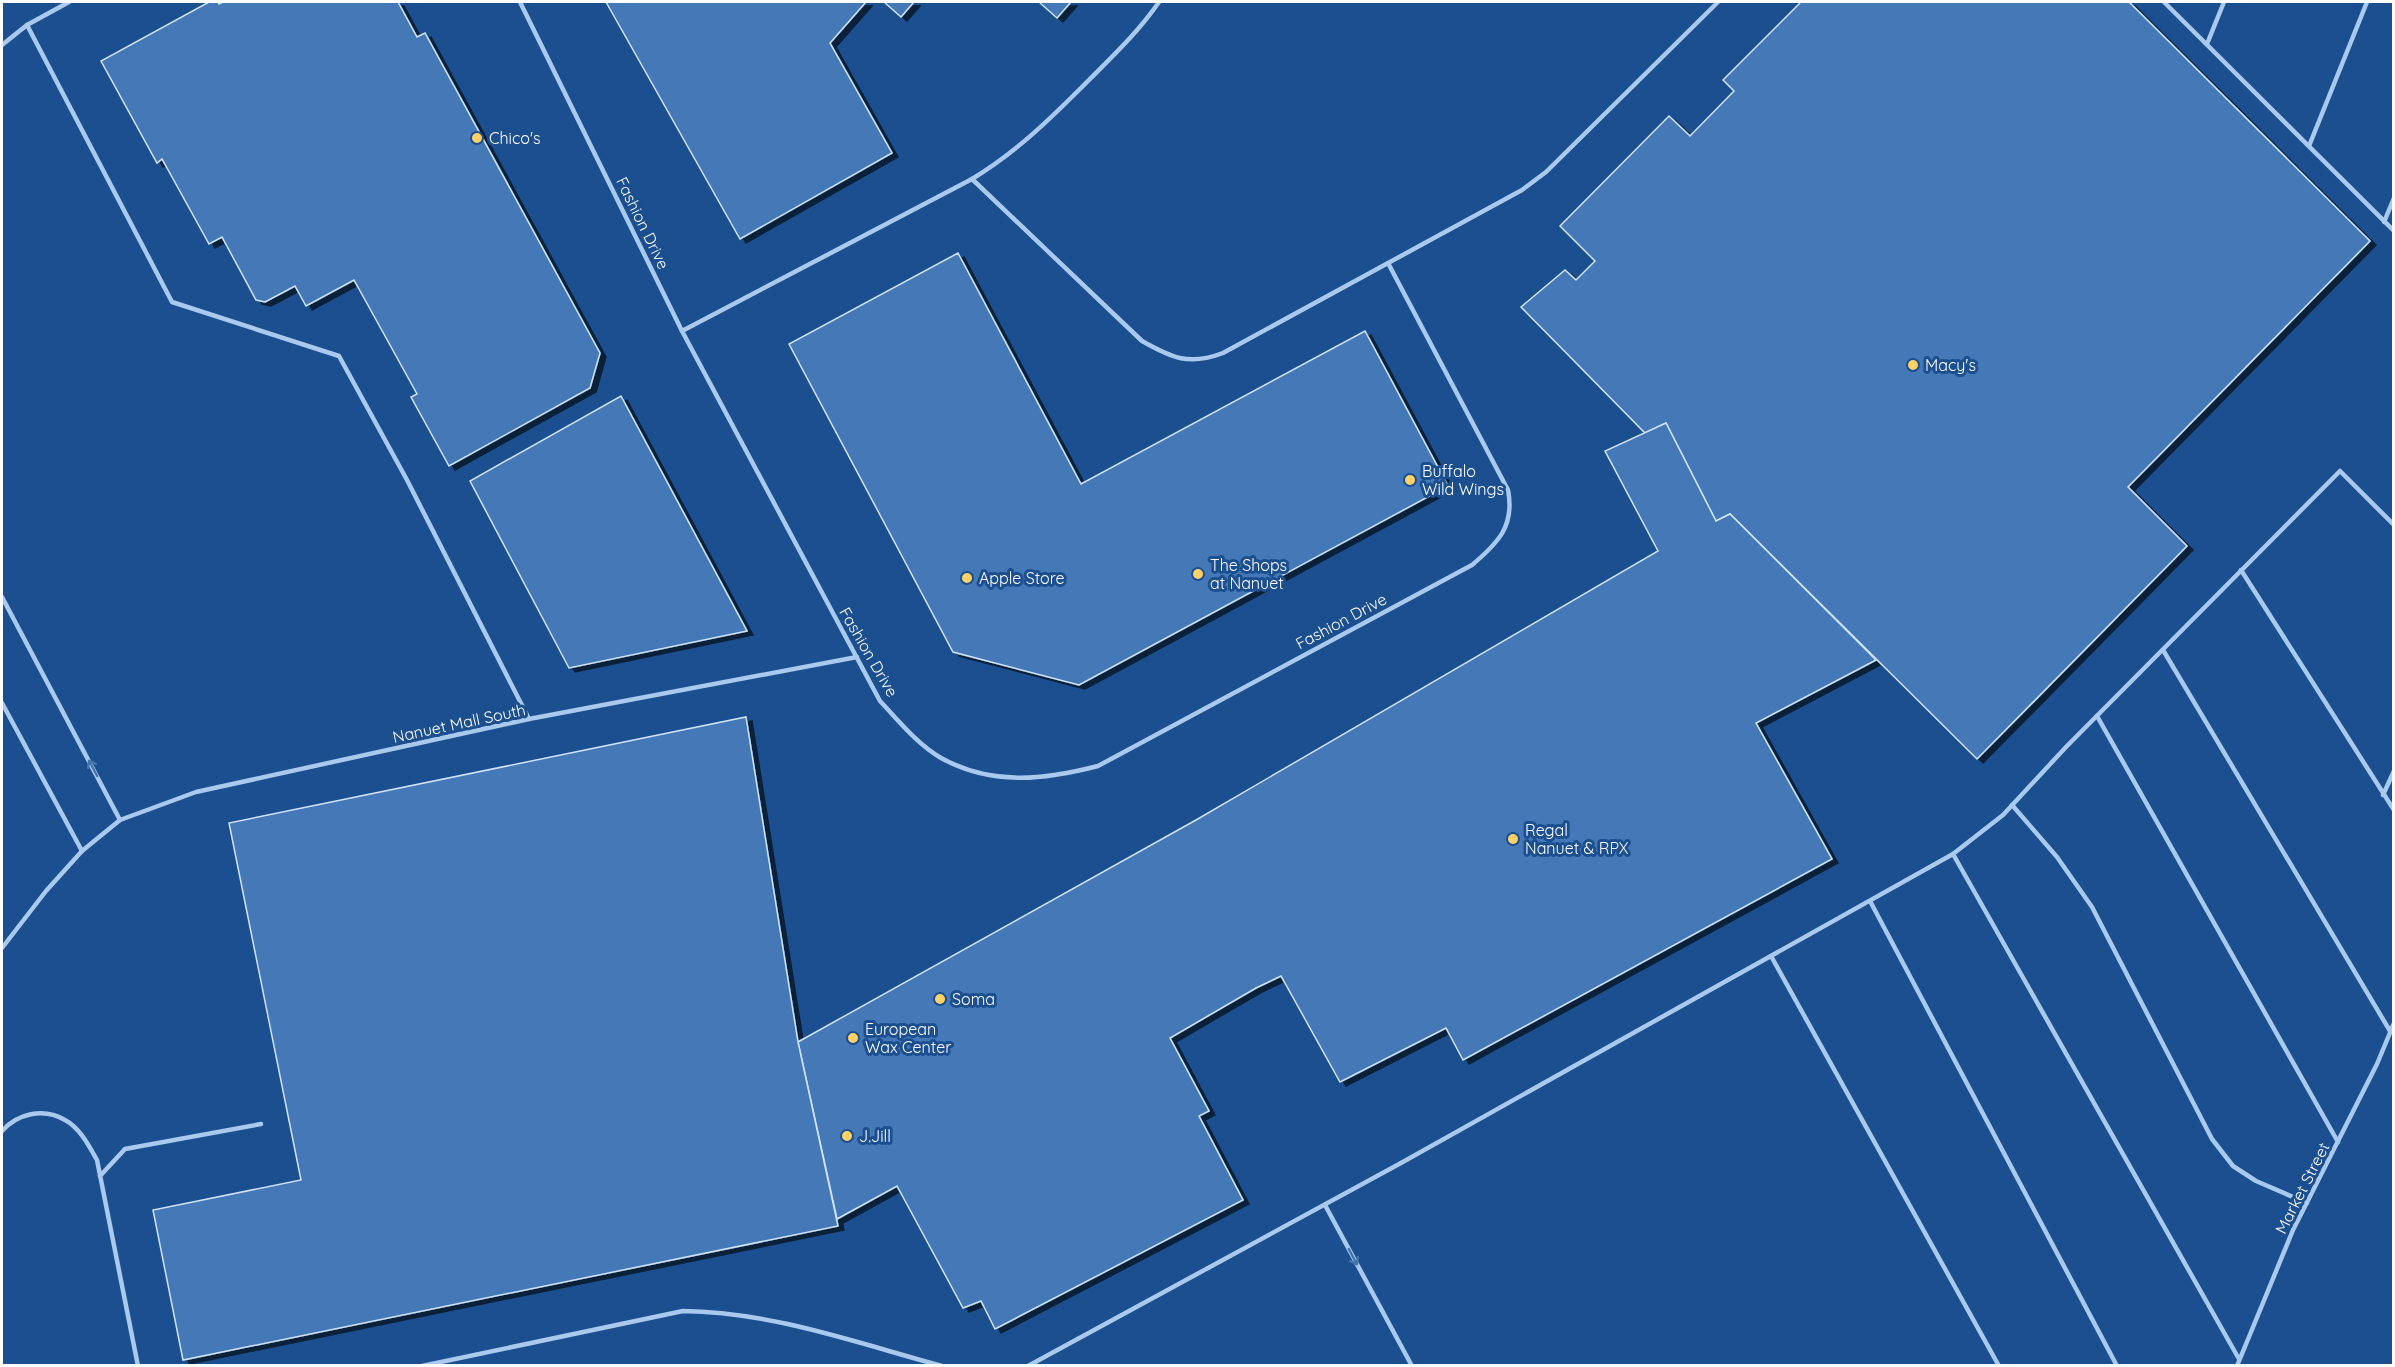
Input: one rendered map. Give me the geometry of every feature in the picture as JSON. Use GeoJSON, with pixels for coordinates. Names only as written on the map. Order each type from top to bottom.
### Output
{"type":"FeatureCollection","features":[{"type":"Feature","properties":{"kind":"lane"},"geometry":{"type":"LineString","coordinates":[[2,45],[27,25],[69,2]]}},
{"type":"Feature","properties":{"kind":"lane","name":"Fashion Drive"},"geometry":{"type":"LineString","coordinates":[[520,2],[682,331],[880,701],[909,732],[940,757],[976,772],[1021,779],[1060,776],[1098,766],[1472,565],[1500,537],[1511,506],[1508,490],[1389,263]]}},
{"type":"Feature","properties":{"kind":"lane"},"geometry":{"type":"LineString","coordinates":[[682,331],[972,179],[1002,160],[1030,138],[1139,30],[1159,2]]}},
{"type":"Feature","properties":{"kind":"lane"},"geometry":{"type":"LineString","coordinates":[[972,179],[1142,341],[1163,353],[1185,359],[1205,360],[1223,353],[1522,190],[1546,172],[1718,2]]}},
{"type":"Feature","properties":{"kind":"lane"},"geometry":{"type":"LineString","coordinates":[[2164,2],[2394,231]]}},
{"type":"Feature","properties":{"kind":"lane"},"geometry":{"type":"LineString","coordinates":[[2207,44],[2224,2]]}},
{"type":"Feature","properties":{"kind":"lane"},"geometry":{"type":"LineString","coordinates":[[2309,146],[2367,2]]}},
{"type":"Feature","properties":{"kind":"lane"},"geometry":{"type":"LineString","coordinates":[[27,25],[172,302],[339,356],[407,480],[529,719]]}},
{"type":"Feature","properties":{"kind":"lane"},"geometry":{"type":"LineString","coordinates":[[2384,222],[2394,198]]}},
{"type":"Feature","properties":{"kind":"lane"},"geometry":{"type":"LineString","coordinates":[[1029,1365],[1325,1205],[1953,854],[2003,815],[2097,716],[2340,471],[2394,525]]}},
{"type":"Feature","properties":{"kind":"lane"},"geometry":{"type":"LineString","coordinates":[[2241,570],[2394,810]]}},
{"type":"Feature","properties":{"kind":"lane"},"geometry":{"type":"LineString","coordinates":[[2,597],[120,820]]}},
{"type":"Feature","properties":{"kind":"lane"},"geometry":{"type":"LineString","coordinates":[[2163,650],[2390,1031]]}},
{"type":"Feature","properties":{"kind":"lane","name":"Nanuet Mall South"},"geometry":{"type":"LineString","coordinates":[[2,948],[46,891],[82,851],[120,820],[196,792],[529,719],[857,657]]}},
{"type":"Feature","properties":{"kind":"lane"},"geometry":{"type":"LineString","coordinates":[[2,703],[82,851]]}},
{"type":"Feature","properties":{"kind":"lane"},"geometry":{"type":"LineString","coordinates":[[2097,716],[2338,1142]]}},
{"type":"Feature","properties":{"kind":"lane"},"geometry":{"type":"LineString","coordinates":[[2383,795],[2394,771]]}},
{"type":"Feature","properties":{"kind":"lane"},"geometry":{"type":"LineString","coordinates":[[2012,805],[2057,858],[2092,907],[2212,1138],[2234,1166],[2241,1171],[2256,1181],[2307,1203]]}},
{"type":"Feature","properties":{"kind":"lane"},"geometry":{"type":"LineString","coordinates":[[1953,854],[2240,1359]]}},
{"type":"Feature","properties":{"kind":"lane"},"geometry":{"type":"LineString","coordinates":[[1869,901],[2117,1365]]}},
{"type":"Feature","properties":{"kind":"lane"},"geometry":{"type":"LineString","coordinates":[[1771,956],[1998,1365]]}},
{"type":"Feature","properties":{"kind":"lane","name":"Market Street"},"geometry":{"type":"LineString","coordinates":[[2237,1365],[2293,1230],[2377,1065],[2394,1023]]}},
{"type":"Feature","properties":{"kind":"lane"},"geometry":{"type":"LineString","coordinates":[[2,1131],[10,1122],[36,1112],[65,1120],[83,1137],[97,1160],[138,1365]]}},
{"type":"Feature","properties":{"kind":"lane"},"geometry":{"type":"LineString","coordinates":[[100,1176],[125,1149],[261,1124]]}},
{"type":"Feature","properties":{"kind":"lane"},"geometry":{"type":"LineString","coordinates":[[1325,1205],[1412,1365]]}},
{"type":"Feature","properties":{"kind":"lane"},"geometry":{"type":"LineString","coordinates":[[422,1365],[683,1311],[716,1312],[789,1324],[942,1365]]}},
{"type":"Feature","properties":{"kind":"building"},"geometry":{"type":"Polygon","coordinates":[[[209,2],[219,4],[223,2],[398,2],[417,37],[425,33],[600,353],[590,388],[449,466],[411,397],[417,394],[354,280],[306,306],[295,286],[265,302],[256,300],[222,237],[209,244],[162,159],[157,163],[101,61],[209,2]]]}},
{"type":"Feature","properties":{"kind":"building"},"geometry":{"type":"Polygon","coordinates":[[[606,2],[866,2],[830,43],[892,153],[740,239],[606,2]]]}},
{"type":"Feature","properties":{"kind":"building"},"geometry":{"type":"Polygon","coordinates":[[[884,2],[914,2],[901,17],[884,2]]]}},
{"type":"Feature","properties":{"kind":"building"},"geometry":{"type":"Polygon","coordinates":[[[1039,2],[1071,2],[1057,18],[1039,2]]]}},
{"type":"Feature","properties":{"kind":"building","name":"Macy's"},"geometry":{"type":"Polygon","coordinates":[[[1801,2],[2129,2],[2370,241],[2128,487],[2187,546],[1977,759],[1730,514],[1716,521],[1666,423],[1645,433],[1521,307],[1565,270],[1576,280],[1595,261],[1560,226],[1669,116],[1690,136],[1734,91],[1723,80],[1801,2]]]}},
{"type":"Feature","properties":{"kind":"building"},"geometry":{"type":"Polygon","coordinates":[[[958,253],[1081,484],[1365,331],[1448,486],[1079,685],[953,652],[789,344],[958,253]]]}},
{"type":"Feature","properties":{"kind":"building"},"geometry":{"type":"Polygon","coordinates":[[[621,396],[747,631],[569,668],[470,481],[621,396]]]}},
{"type":"Feature","properties":{"kind":"building"},"geometry":{"type":"Polygon","coordinates":[[[1666,423],[1716,521],[1730,514],[1876,660],[1756,723],[1832,859],[1463,1060],[1446,1028],[1340,1082],[1281,976],[1256,988],[1170,1038],[1209,1111],[1199,1116],[1243,1200],[995,1329],[981,1301],[963,1308],[897,1186],[837,1219],[798,1042],[1196,820],[1658,551],[1605,451],[1666,423]]]}},
{"type":"Feature","properties":{"kind":"building"},"geometry":{"type":"Polygon","coordinates":[[[746,717],[798,1042],[838,1226],[183,1360],[153,1210],[301,1180],[229,823],[746,717]]]}},
{"type":"Feature","properties":{"kind":"place","name":"Chico's"},"geometry":{"type":"Point","coordinates":[477,138]}},
{"type":"Feature","properties":{"kind":"place","name":"Macy's"},"geometry":{"type":"Point","coordinates":[1913,365]}},
{"type":"Feature","properties":{"kind":"place","name":"Buffalo Wild Wings"},"geometry":{"type":"Point","coordinates":[1410,480]}},
{"type":"Feature","properties":{"kind":"place","name":"The Shops at Nanuet"},"geometry":{"type":"Point","coordinates":[1198,574]}},
{"type":"Feature","properties":{"kind":"place","name":"Apple Store"},"geometry":{"type":"Point","coordinates":[967,578]}},
{"type":"Feature","properties":{"kind":"place","name":"Regal Nanuet & RPX"},"geometry":{"type":"Point","coordinates":[1513,839]}},
{"type":"Feature","properties":{"kind":"place","name":"Soma"},"geometry":{"type":"Point","coordinates":[940,999]}},
{"type":"Feature","properties":{"kind":"place","name":"European Wax Center"},"geometry":{"type":"Point","coordinates":[853,1038]}},
{"type":"Feature","properties":{"kind":"place","name":"J.Jill"},"geometry":{"type":"Point","coordinates":[847,1136]}}]}
